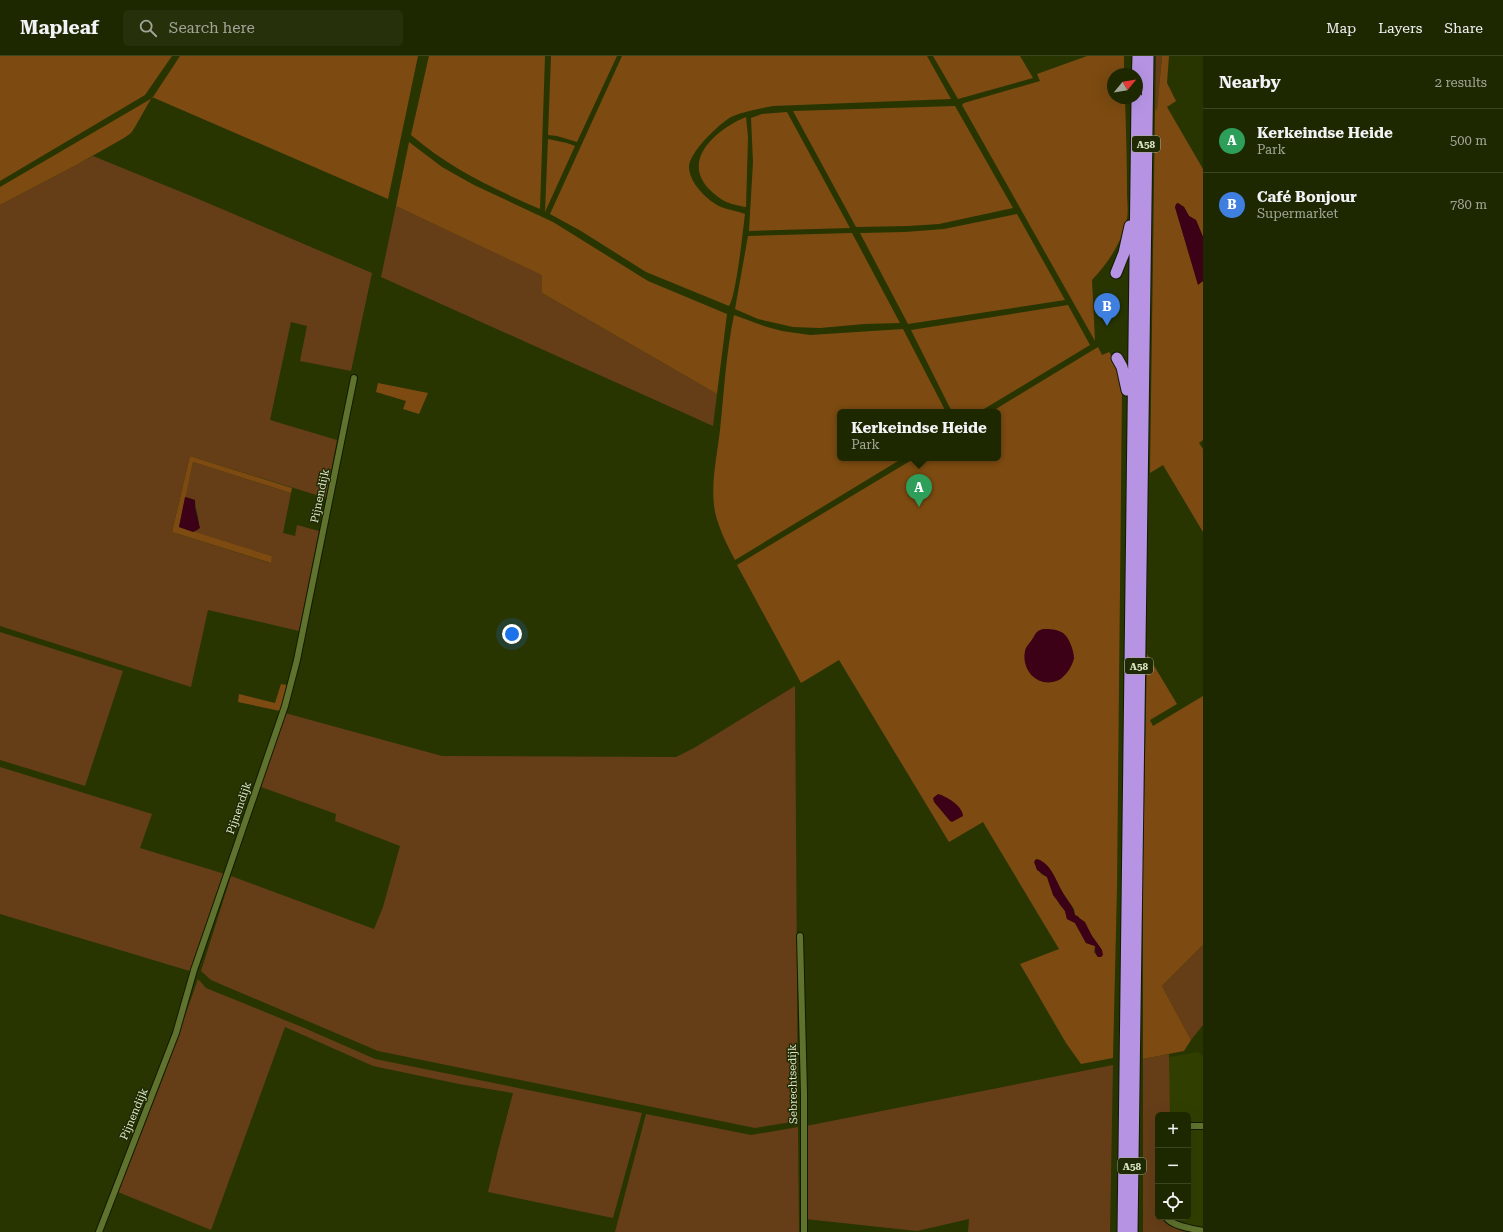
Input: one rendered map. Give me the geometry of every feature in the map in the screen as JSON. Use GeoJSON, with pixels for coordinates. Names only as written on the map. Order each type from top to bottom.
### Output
{"type":"FeatureCollection","features":[{"type":"Feature","properties":{"kind":"highway"},"geometry":{"type":"LineString","coordinates":[[1138,56],[1138,68]]}},
{"type":"Feature","properties":{"kind":"highway","name":"A58"},"geometry":{"type":"LineString","coordinates":[[1132,1232],[1148,56]]}},
{"type":"Feature","properties":{"kind":"highway","name":"A58"},"geometry":{"type":"LineString","coordinates":[[1122,1232],[1137,104]]}},
{"type":"Feature","properties":{"kind":"highway","name":"A58"},"geometry":{"type":"LineString","coordinates":[[1116,273],[1124,253],[1129,231],[1131,183],[1135,180]]}},
{"type":"Feature","properties":{"kind":"highway","name":"A58"},"geometry":{"type":"LineString","coordinates":[[1117,358],[1126,379],[1128,406],[1132,412]]}},
{"type":"Feature","properties":{"kind":"street","name":"Pijnendijk"},"geometry":{"type":"LineString","coordinates":[[99,1232],[176,1033],[194,970],[285,706],[297,660],[354,378]]}},
{"type":"Feature","properties":{"kind":"street","name":"Sebrechtsedijk"},"geometry":{"type":"LineString","coordinates":[[800,936],[804,1094],[804,1232]]}},
{"type":"Feature","properties":{"kind":"street"},"geometry":{"type":"LineString","coordinates":[[1191,1126],[1203,1126]]}},
{"type":"Feature","properties":{"kind":"street"},"geometry":{"type":"LineString","coordinates":[[1168,1220],[1174,1224],[1203,1231]]}},
{"type":"Feature","properties":{"kind":"shaded area"},"geometry":{"type":"Polygon","coordinates":[[[0,56],[172,56],[145,95],[0,181],[0,56]]]}},
{"type":"Feature","properties":{"kind":"shaded area"},"geometry":{"type":"Polygon","coordinates":[[[180,56],[418,56],[388,199],[153,97],[180,56]]]}},
{"type":"Feature","properties":{"kind":"shaded area"},"geometry":{"type":"Polygon","coordinates":[[[429,56],[545,56],[540,209],[472,177],[441,158],[411,135],[429,56]]]}},
{"type":"Feature","properties":{"kind":"shaded area"},"geometry":{"type":"Polygon","coordinates":[[[551,56],[617,56],[577,142],[548,135],[551,56]]]}},
{"type":"Feature","properties":{"kind":"shaded area"},"geometry":{"type":"Polygon","coordinates":[[[622,56],[927,56],[951,99],[773,106],[731,117],[712,132],[693,155],[689,168],[690,174],[696,186],[711,201],[721,207],[745,214],[737,277],[732,300],[729,306],[646,272],[581,231],[550,214],[622,56]]]}},
{"type":"Feature","properties":{"kind":"shaded area"},"geometry":{"type":"Polygon","coordinates":[[[933,56],[1020,56],[1033,78],[958,99],[933,56]]]}},
{"type":"Feature","properties":{"kind":"shaded area"},"geometry":{"type":"Polygon","coordinates":[[[1087,56],[1124,56],[1124,68],[1107,68],[1107,104],[1125,104],[1128,208],[1126,223],[1117,246],[1092,280],[1095,341],[962,105],[964,103],[1040,81],[1037,74],[1087,56]]]}},
{"type":"Feature","properties":{"kind":"shaded area"},"geometry":{"type":"Polygon","coordinates":[[[1156,56],[1162,56],[1157,109],[1155,110],[1156,56]]]}},
{"type":"Feature","properties":{"kind":"shaded area"},"geometry":{"type":"Polygon","coordinates":[[[1162,56],[1169,56],[1167,83],[1176,101],[1167,107],[1203,169],[1203,237],[1196,220],[1189,216],[1184,207],[1178,203],[1175,207],[1198,284],[1203,281],[1203,440],[1199,443],[1203,449],[1203,532],[1163,465],[1150,473],[1155,110],[1157,109],[1162,56]]]}},
{"type":"Feature","properties":{"kind":"shaded area"},"geometry":{"type":"Polygon","coordinates":[[[151,98],[131,133],[124,138],[0,205],[0,187],[151,98]]]}},
{"type":"Feature","properties":{"kind":"shaded area"},"geometry":{"type":"Polygon","coordinates":[[[955,106],[1013,208],[939,224],[908,226],[856,227],[793,111],[955,106]]]}},
{"type":"Feature","properties":{"kind":"shaded area"},"geometry":{"type":"Polygon","coordinates":[[[787,112],[850,228],[749,231],[753,162],[751,118],[762,114],[787,112]]]}},
{"type":"Feature","properties":{"kind":"shaded area"},"geometry":{"type":"Polygon","coordinates":[[[746,117],[748,137],[746,207],[734,205],[721,199],[708,188],[701,177],[699,166],[701,155],[715,136],[746,117]]]}},
{"type":"Feature","properties":{"kind":"shaded area"},"geometry":{"type":"Polygon","coordinates":[[[548,139],[575,146],[545,212],[548,139]]]}},
{"type":"Feature","properties":{"kind":"shaded area"},"geometry":{"type":"Polygon","coordinates":[[[409,142],[442,167],[474,185],[553,222],[648,281],[727,314],[717,394],[542,293],[542,275],[396,206],[409,142]]]}},
{"type":"Feature","properties":{"kind":"shaded area"},"geometry":{"type":"Polygon","coordinates":[[[93,156],[372,273],[351,371],[300,361],[307,326],[291,322],[270,420],[337,440],[326,498],[190,456],[172,532],[270,563],[272,556],[193,532],[198,530],[199,527],[195,500],[185,497],[193,462],[291,493],[283,533],[295,536],[297,525],[319,531],[299,631],[208,610],[191,687],[0,626],[0,205],[93,156]]]}},
{"type":"Feature","properties":{"kind":"shaded area"},"geometry":{"type":"Polygon","coordinates":[[[1178,203],[1184,207],[1189,216],[1196,220],[1203,237],[1203,281],[1198,285],[1175,207],[1178,203]]]}},
{"type":"Feature","properties":{"kind":"shaded area"},"geometry":{"type":"Polygon","coordinates":[[[396,206],[543,275],[542,293],[717,394],[713,426],[381,277],[396,206]]]}},
{"type":"Feature","properties":{"kind":"shaded area"},"geometry":{"type":"Polygon","coordinates":[[[1017,214],[1065,300],[908,324],[860,233],[944,229],[1017,214]]]}},
{"type":"Feature","properties":{"kind":"shaded area"},"geometry":{"type":"Polygon","coordinates":[[[852,233],[900,323],[864,324],[820,328],[793,327],[758,319],[735,309],[748,236],[852,233]]]}},
{"type":"Feature","properties":{"kind":"shaded area"},"geometry":{"type":"Polygon","coordinates":[[[1068,305],[1090,345],[984,409],[950,409],[911,330],[1068,305]]]}},
{"type":"Feature","properties":{"kind":"shaded area"},"geometry":{"type":"Polygon","coordinates":[[[734,315],[782,331],[810,335],[903,329],[944,409],[837,409],[837,461],[898,461],[735,560],[724,537],[715,512],[713,492],[714,471],[734,315]]]}},
{"type":"Feature","properties":{"kind":"shaded area"},"geometry":{"type":"Polygon","coordinates":[[[1098,347],[1102,355],[1109,352],[1117,364],[1122,388],[1117,887],[1113,1058],[1081,1064],[1066,1043],[1020,964],[1059,949],[983,822],[949,842],[839,660],[801,683],[737,565],[910,461],[1001,461],[1001,409],[996,409],[1098,347]],[[1036,859],[1041,874],[1047,877],[1060,905],[1065,911],[1067,919],[1075,923],[1086,943],[1095,946],[1094,952],[1098,957],[1102,950],[1078,916],[1075,915],[1074,909],[1049,868],[1040,860],[1036,859]]]}},
{"type":"Feature","properties":{"kind":"shaded area"},"geometry":{"type":"Polygon","coordinates":[[[378,383],[428,393],[419,414],[403,409],[406,401],[376,392],[378,383]]]}},
{"type":"Feature","properties":{"kind":"shaded area"},"geometry":{"type":"Polygon","coordinates":[[[190,456],[292,488],[291,493],[193,462],[179,527],[272,556],[271,563],[172,532],[190,456]]]}},
{"type":"Feature","properties":{"kind":"shaded area"},"geometry":{"type":"Polygon","coordinates":[[[185,497],[195,500],[195,508],[200,528],[193,532],[179,527],[185,497]]]}},
{"type":"Feature","properties":{"kind":"shaded area"},"geometry":{"type":"Polygon","coordinates":[[[1043,629],[1056,630],[1063,633],[1069,641],[1074,655],[1072,664],[1067,673],[1059,680],[1052,682],[1038,680],[1033,676],[1026,665],[1024,658],[1027,646],[1036,632],[1043,629]]]}},
{"type":"Feature","properties":{"kind":"shaded area"},"geometry":{"type":"Polygon","coordinates":[[[0,632],[123,671],[85,786],[0,760],[0,632]]]}},
{"type":"Feature","properties":{"kind":"shaded area"},"geometry":{"type":"Polygon","coordinates":[[[1147,654],[1177,704],[1150,720],[1153,726],[1203,696],[1203,945],[1162,986],[1191,1040],[1184,1051],[1143,1059],[1143,860],[1147,654]]]}},
{"type":"Feature","properties":{"kind":"shaded area"},"geometry":{"type":"Polygon","coordinates":[[[281,684],[287,685],[280,711],[238,702],[239,694],[275,703],[281,684]]]}},
{"type":"Feature","properties":{"kind":"shaded area"},"geometry":{"type":"Polygon","coordinates":[[[795,686],[798,1121],[755,1128],[378,1051],[211,980],[201,971],[231,876],[374,929],[383,907],[400,846],[335,821],[336,814],[261,787],[269,757],[285,713],[442,756],[676,757],[694,748],[795,686]]]}},
{"type":"Feature","properties":{"kind":"shaded area"},"geometry":{"type":"Polygon","coordinates":[[[0,767],[152,814],[140,848],[225,874],[193,972],[0,914],[0,767]]]}},
{"type":"Feature","properties":{"kind":"shaded area"},"geometry":{"type":"Polygon","coordinates":[[[938,794],[957,805],[963,816],[952,822],[950,821],[934,802],[933,798],[938,794]]]}},
{"type":"Feature","properties":{"kind":"shaded area"},"geometry":{"type":"Polygon","coordinates":[[[1036,859],[1046,864],[1075,915],[1085,922],[1092,936],[1102,950],[1103,955],[1101,957],[1098,957],[1096,954],[1095,946],[1086,943],[1075,923],[1067,919],[1065,911],[1053,895],[1047,877],[1037,870],[1034,862],[1036,859]]]}},
{"type":"Feature","properties":{"kind":"shaded area"},"geometry":{"type":"Polygon","coordinates":[[[1203,945],[1203,1025],[1191,1040],[1162,986],[1203,945]]]}},
{"type":"Feature","properties":{"kind":"shaded area"},"geometry":{"type":"Polygon","coordinates":[[[198,979],[206,988],[302,1027],[375,1059],[642,1113],[613,1218],[488,1192],[513,1093],[459,1084],[373,1066],[285,1027],[211,1230],[118,1192],[164,1075],[198,979]]]}},
{"type":"Feature","properties":{"kind":"shaded area"},"geometry":{"type":"Polygon","coordinates":[[[1198,1052],[1203,1056],[1203,1232],[1155,1232],[1147,1061],[1198,1052]]]}},
{"type":"Feature","properties":{"kind":"shaded area"},"geometry":{"type":"Polygon","coordinates":[[[1169,1054],[1170,1112],[1155,1112],[1155,1220],[1164,1220],[1171,1226],[1193,1232],[1143,1232],[1143,1059],[1169,1054]]]}},
{"type":"Feature","properties":{"kind":"shaded area"},"geometry":{"type":"Polygon","coordinates":[[[1113,1065],[1110,1232],[968,1232],[969,1219],[917,1231],[805,1219],[806,1126],[1113,1065]]]}},
{"type":"Feature","properties":{"kind":"shaded area"},"geometry":{"type":"Polygon","coordinates":[[[646,1114],[751,1135],[798,1127],[799,1232],[615,1232],[646,1114]]]}},
{"type":"Feature","properties":{"kind":"place","name":"Café Bonjour"},"geometry":{"type":"Point","coordinates":[1107,326]}},
{"type":"Feature","properties":{"kind":"place","name":"Kerkeindse Heide"},"geometry":{"type":"Point","coordinates":[919,507]}}]}
